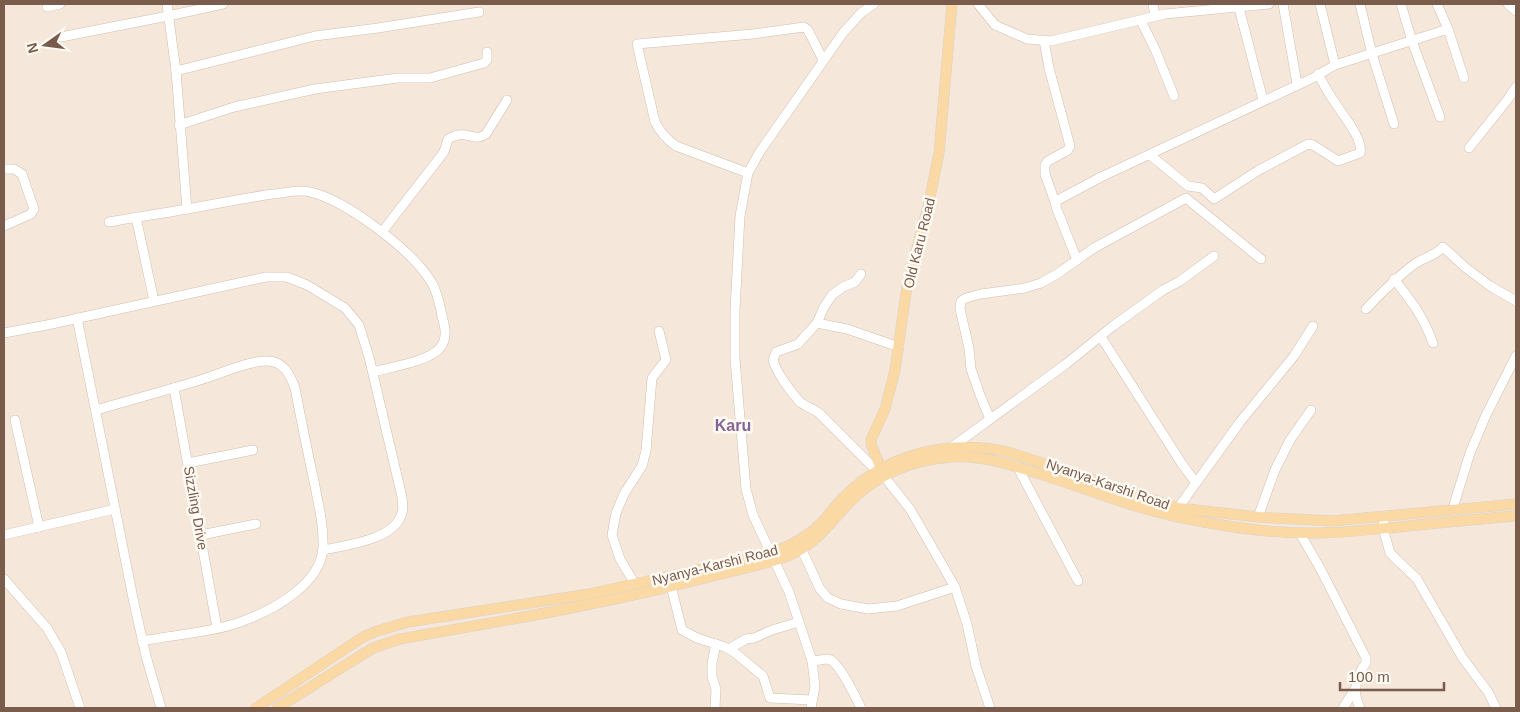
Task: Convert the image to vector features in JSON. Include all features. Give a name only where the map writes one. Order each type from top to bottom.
[{"type":"main road","name":"Old Karu Road","points":[[880,472],[871,440],[884,409],[896,370],[907,286],[928,206],[939,153],[952,4]]},
{"type":"main road","name":"Nyanya-Karshi Road","points":[[277,708],[378,646],[400,639],[585,606],[671,586],[773,556],[810,534],[847,494],[863,480],[895,462],[934,450],[952,447],[988,447],[1008,452],[1178,508],[1258,517],[1332,521],[1516,504]]},
{"type":"main road","name":"Nyanya-Karshi Road","points":[[256,708],[363,637],[377,630],[428,618],[512,607],[635,584],[802,550],[830,525],[880,472],[950,457],[966,456],[992,459],[1179,517],[1254,529],[1316,533],[1516,516]]},
{"type":"street","points":[[47,7],[60,4]]},
{"type":"street","points":[[167,4],[176,71],[187,209]]},
{"type":"street","points":[[60,37],[223,4]]},
{"type":"street","points":[[671,586],[682,630],[697,638],[730,649],[763,676],[770,698],[812,704],[815,686],[812,661],[789,592],[753,515],[746,489],[736,359],[740,216],[748,173],[764,146],[823,60],[849,26],[860,14],[874,4]]},
{"type":"street","points":[[978,4],[995,25],[1027,39],[1051,42],[1155,16],[1269,4]]},
{"type":"street","points":[[1153,4],[1155,16]]},
{"type":"street","points":[[1283,4],[1297,84]]},
{"type":"street","points":[[1320,4],[1335,65]]},
{"type":"street","points":[[1360,4],[1372,54],[1394,124]]},
{"type":"street","points":[[1401,4],[1412,41],[1440,117]]},
{"type":"street","points":[[1437,4],[1448,29],[1464,78]]},
{"type":"street","points":[[1508,4],[1516,11]]},
{"type":"street","points":[[1240,8],[1264,100]]},
{"type":"street","points":[[176,71],[315,36],[479,12]]},
{"type":"street","points":[[1141,21],[1155,49],[1174,96]]},
{"type":"street","points":[[748,173],[676,146],[667,140],[655,122],[637,44],[753,34],[804,27],[808,30],[823,60]]},
{"type":"street","points":[[1055,202],[1101,177],[1335,65],[1448,29]]},
{"type":"street","points":[[1044,41],[1048,68],[1070,146],[1068,150],[1045,164],[1045,174],[1077,260]]},
{"type":"street","points":[[179,125],[234,107],[315,90],[398,78],[430,78],[444,75],[458,69],[484,63],[487,60],[486,52]]},
{"type":"street","points":[[1150,155],[1188,186],[1202,188],[1214,199],[1258,170],[1308,144],[1313,145],[1338,161],[1360,153],[1360,146],[1346,117],[1331,98],[1318,74]]},
{"type":"street","points":[[1469,148],[1516,87]]},
{"type":"street","points":[[382,232],[444,152],[448,139],[464,135],[481,138],[486,134],[507,100]]},
{"type":"street","points":[[4,169],[14,169],[22,174],[34,208],[31,214],[4,226]]},
{"type":"street","points":[[109,222],[244,198],[297,191],[308,191],[339,203],[382,232],[418,264],[431,282],[440,306],[446,331],[445,340],[431,355],[373,372]]},
{"type":"street","points":[[990,419],[971,369],[969,348],[960,309],[961,302],[966,298],[1025,288],[1041,283],[1094,248],[1187,198],[1262,259]]},
{"type":"street","points":[[136,217],[154,301]]},
{"type":"street","points":[[1366,309],[1394,280],[1419,261],[1437,254],[1443,247],[1466,268],[1516,302]]},
{"type":"street","points":[[952,447],[1113,326],[1214,256]]},
{"type":"street","points":[[861,274],[855,282],[843,286],[832,295],[824,306],[818,323],[798,344],[776,352],[773,357],[774,364],[800,401],[810,409],[820,413],[880,472],[910,509],[955,587],[967,624],[976,666],[990,708]]},
{"type":"street","points":[[4,333],[266,277],[287,277],[345,308],[359,325],[373,372],[402,497],[403,512],[397,524],[383,534],[365,541],[323,550]]},
{"type":"street","points":[[1394,280],[1417,308],[1426,323],[1433,343]]},
{"type":"street","points":[[77,318],[142,641],[161,708]]},
{"type":"street","points":[[818,323],[847,330],[898,347]]},
{"type":"street","points":[[1178,508],[1240,422],[1294,356],[1313,326]]},
{"type":"street","points":[[635,584],[620,559],[612,534],[616,513],[624,494],[642,466],[646,451],[652,378],[666,360],[659,331]]},
{"type":"street","points":[[1100,337],[1196,483]]},
{"type":"street","points":[[1452,511],[1470,453],[1486,415],[1516,356]]},
{"type":"street","points":[[96,410],[267,361],[281,365],[290,375],[295,388],[322,525],[323,550],[317,567],[307,583],[290,597],[265,612],[242,622],[142,641]]},
{"type":"street","name":"Sizzling Drive","points":[[174,388],[217,628]]},
{"type":"street","points":[[1258,517],[1275,470],[1290,440],[1310,410]]},
{"type":"street","points":[[15,420],[39,527]]},
{"type":"street","points":[[188,463],[254,450]]},
{"type":"street","points":[[1017,466],[1078,580]]},
{"type":"street","points":[[4,535],[115,509]]},
{"type":"street","points":[[1384,517],[1383,528],[1390,553],[1417,579],[1462,658],[1488,692],[1496,708]]},
{"type":"street","points":[[201,535],[256,524]]},
{"type":"street","points":[[1299,532],[1320,568],[1366,658],[1366,663],[1361,669],[1355,689],[1343,708]]},
{"type":"street","points":[[802,550],[820,589],[828,598],[841,604],[868,609],[897,606],[955,587]]},
{"type":"street","points":[[4,578],[46,628],[61,652],[80,708]]},
{"type":"street","points":[[730,649],[746,639],[799,622]]},
{"type":"street","points":[[715,708],[716,689],[712,677],[712,663],[716,644]]},
{"type":"street","points":[[812,661],[831,660],[847,681],[862,708]]},
{"type":"street","points":[[1355,689],[1360,708]]},
{"type":"shaded area","points":[[4,4],[1516,4],[1516,708],[4,708]]},
{"type":"district","name":"Karu","points":[[733,425]]}]
